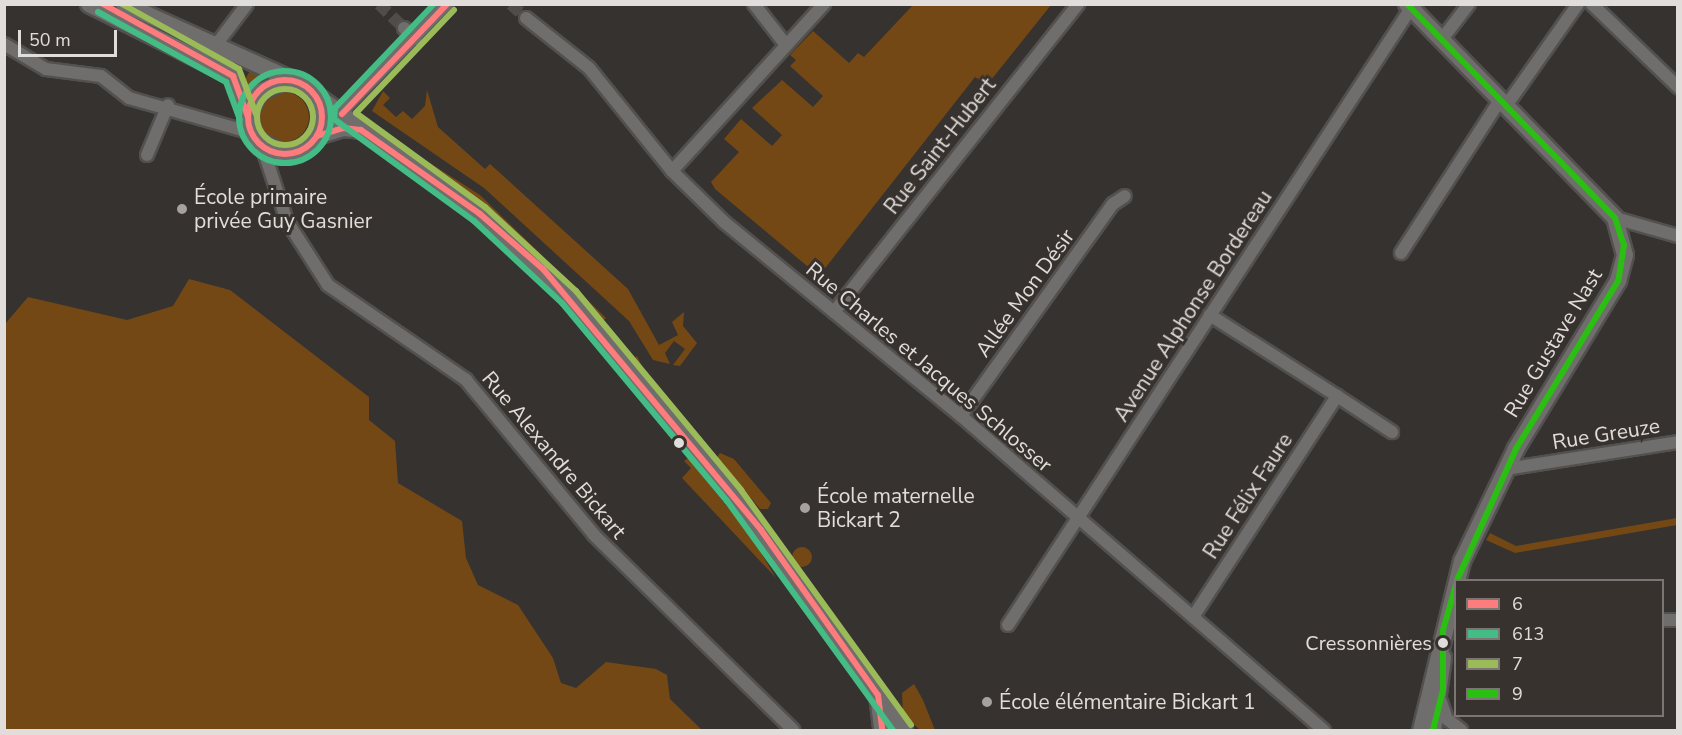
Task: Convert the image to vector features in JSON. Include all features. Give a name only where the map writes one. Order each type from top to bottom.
[{"type":"main road","points":[[90,4],[105,8],[233,76],[254,132],[293,153],[317,136],[343,128],[362,130]]},
{"type":"main road","points":[[124,4],[315,94],[480,214],[569,297],[734,495],[904,730]]},
{"type":"main road","name":"Rue Gustave Nast","points":[[1409,6],[1615,218],[1624,245],[1618,281],[1506,469],[1460,567],[1458,579]]},
{"type":"main road","points":[[254,132],[258,93],[286,80]]},
{"type":"main road","points":[[315,94],[322,115],[317,136]]},
{"type":"main road","name":"Rue Gustave Nast","points":[[1421,730],[1436,654],[1454,597]]},
{"type":"main road","name":"Rue Gustave Nast","points":[[1432,730],[1441,702],[1443,630]]},
{"type":"main road","points":[[878,695],[882,730]]},
{"type":"street","points":[[233,76],[219,47],[228,28],[247,4]]},
{"type":"street","points":[[317,136],[416,39],[447,4]]},
{"type":"street","points":[[754,4],[786,45]]},
{"type":"street","points":[[672,171],[824,4]]},
{"type":"street","name":"Rue Saint-Hubert","points":[[834,312],[1078,4]]},
{"type":"street","points":[[1442,39],[1469,4]]},
{"type":"street","points":[[1401,253],[1503,103],[1578,4]]},
{"type":"street","points":[[1592,4],[1677,87]]},
{"type":"street","name":"Avenue Alphonse Bordereau","points":[[1008,625],[1409,6]]},
{"type":"street","name":"Rue Charles et Jacques Schlosser","points":[[526,18],[596,74],[672,171],[724,222],[961,416],[1324,730]]},
{"type":"street","points":[[228,28],[241,58]]},
{"type":"street","points":[[405,28],[416,39]]},
{"type":"street","points":[[4,44],[46,69],[101,76],[129,98],[168,105],[254,132]]},
{"type":"street","points":[[147,155],[168,105]]},
{"type":"street","name":"Rue Alexandre Bickart","points":[[254,132],[287,220],[328,285],[466,380],[594,535],[793,730]]},
{"type":"street","name":"Allée Mon Désir","points":[[961,416],[1113,204],[1125,196]]},
{"type":"street","points":[[1615,218],[1677,236]]},
{"type":"street","points":[[1210,315],[1392,432]]},
{"type":"street","name":"Rue Félix Faure","points":[[1193,617],[1337,396]]},
{"type":"street","name":"Rue Greuze","points":[[1506,469],[1677,442]]},
{"type":"street","name":"Rue Gustave Nast","points":[[1432,730],[1436,654]]},
{"type":"street","points":[[1441,702],[1447,719],[1461,730]]},
{"type":"shaded area","points":[[913,5],[1051,5],[987,85],[975,77],[819,276],[715,189],[711,182],[739,152],[724,139],[741,119],[772,146],[782,135],[752,108],[782,80],[813,107],[823,96],[790,66],[796,60],[790,55],[813,31],[849,63],[858,53],[864,57]]},
{"type":"shaded area","points":[[251,69],[271,78],[247,100],[243,83]]},
{"type":"shaded area","points":[[427,90],[438,127],[485,169],[490,164],[628,289],[659,345],[678,335],[672,322],[684,312],[683,326],[697,343],[680,366],[673,365],[685,349],[674,341],[665,353],[670,364],[653,360],[629,321],[484,188],[372,111],[383,91],[390,98],[383,105],[396,117],[403,111],[412,119],[425,106]]},
{"type":"shaded area","points":[[289,92],[302,99],[308,107],[308,127],[302,135],[294,141],[279,142],[266,135],[260,127],[259,112],[266,99],[274,93]]},
{"type":"shaded area","points":[[369,124],[480,195],[606,318],[601,322],[495,217]]},
{"type":"shaded area","points":[[189,279],[230,290],[369,397],[369,420],[395,441],[398,483],[462,521],[466,558],[478,585],[518,605],[553,658],[561,683],[576,688],[606,662],[656,669],[667,675],[670,699],[702,730],[5,730],[5,324],[28,297],[127,320],[173,306]]},
{"type":"shaded area","points":[[637,356],[645,372],[703,445],[632,360]]},
{"type":"shaded area","points":[[720,453],[734,459],[771,503],[768,509],[760,509],[717,457]]},
{"type":"shaded area","points":[[688,458],[751,536],[776,578],[682,478],[691,468],[684,461]]},
{"type":"shaded area","points":[[1677,518],[1677,525],[1515,553],[1486,540],[1490,533],[1516,546]]},
{"type":"shaded area","points":[[802,547],[809,550],[812,557],[809,564],[802,567],[795,564],[792,557],[795,550]]},
{"type":"shaded area","points":[[766,552],[872,699],[872,704],[798,604]]},
{"type":"shaded area","points":[[914,684],[935,730],[920,730],[903,714],[902,693]]},
{"type":"tunnel","points":[[379,4],[404,28]]},
{"type":"tunnel","points":[[511,4],[526,18]]},
{"type":"transit line","name":"6","points":[[103,4],[233,76],[248,117]]},
{"type":"transit line","name":"7","points":[[122,4],[239,69],[256,114]]},
{"type":"transit line","name":"613","points":[[434,4],[335,108],[334,119],[474,221],[562,303],[727,501],[893,730]]},
{"type":"transit line","name":"6","points":[[342,114],[447,4]]},
{"type":"transit line","name":"9","points":[[1407,4],[1615,218],[1624,245],[1618,281],[1516,449],[1457,579]]},
{"type":"transit line","name":"7","points":[[454,10],[356,113],[485,207],[576,291],[741,490],[911,725]]},
{"type":"transit line","name":"613","points":[[98,12],[226,82],[240,120]]},
{"type":"transit line","name":"613","points":[[285,71],[302,75],[317,85],[327,100],[331,117],[327,134],[317,149],[302,159],[285,163],[268,159],[253,149],[243,134],[239,117],[243,100],[253,85],[268,75],[285,71]]},
{"type":"transit line","name":"6","points":[[285,80],[299,83],[311,91],[319,103],[322,117],[319,131],[311,143],[299,151],[285,154],[271,151],[259,143],[251,131],[248,117],[251,103],[259,91],[271,83],[285,80]]},
{"type":"transit line","name":"7","points":[[285,89],[305,97],[313,117],[305,137],[285,145],[265,137],[257,117],[265,97],[285,89]]},
{"type":"transit line","name":"6","points":[[317,136],[343,128],[361,130],[480,214],[543,269],[761,530],[878,695],[882,730]]},
{"type":"transit line","name":"9","points":[[1433,730],[1443,690],[1443,630],[1454,592]]},
{"type":"place","name":"École primaire privée Guy Gasnier","points":[[182,209]]},
{"type":"place","name":"École maternelle Bickart 2","points":[[805,508]]},
{"type":"place","name":"Cressonnières","points":[[1443,643]]},
{"type":"place","name":"École élémentaire Bickart 1","points":[[987,702]]}]
